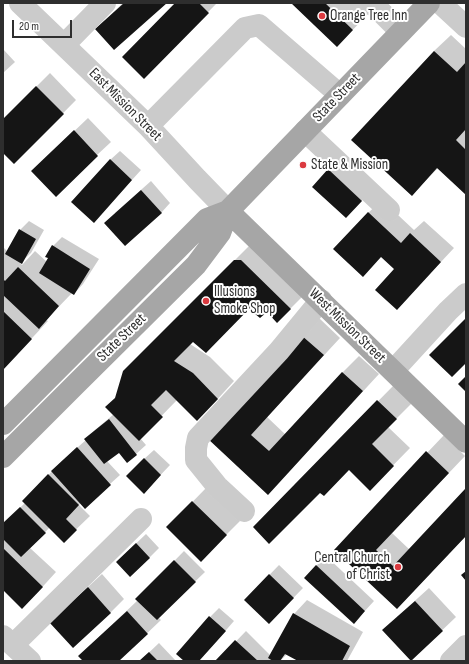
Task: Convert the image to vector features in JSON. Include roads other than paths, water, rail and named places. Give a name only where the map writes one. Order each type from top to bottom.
[{"type":"main road","name":"State Street","points":[[3,457],[196,265],[220,233],[228,211],[429,3]]},
{"type":"main road","name":"State Street","points":[[3,424],[206,219],[228,211]]},
{"type":"main road","name":"West Mission Street","points":[[228,211],[466,442]]},
{"type":"street","name":"East Mission Street","points":[[20,3],[148,126],[228,211]]},
{"type":"street","points":[[64,45],[105,3]]},
{"type":"street","points":[[372,3],[401,32]]},
{"type":"street","points":[[440,3],[466,27]]},
{"type":"street","points":[[148,126],[245,28],[252,26],[259,25],[340,95]]},
{"type":"street","points":[[305,131],[389,210]]},
{"type":"street","points":[[393,371],[448,311],[466,294]]},
{"type":"street","points":[[244,511],[217,486],[196,460],[198,438],[279,351],[320,300]]},
{"type":"street","points":[[59,366],[76,384]]},
{"type":"street","points":[[18,652],[141,519]]},
{"type":"street","points":[[452,661],[466,646]]},
{"type":"place","name":"Orange Tree Inn","points":[[322,16]]},
{"type":"place","name":"State & Mission","points":[[303,165]]},
{"type":"place","name":"Illusions Smoke Shop","points":[[206,301]]},
{"type":"place","name":"Central Church of Christ","points":[[398,567]]}]
